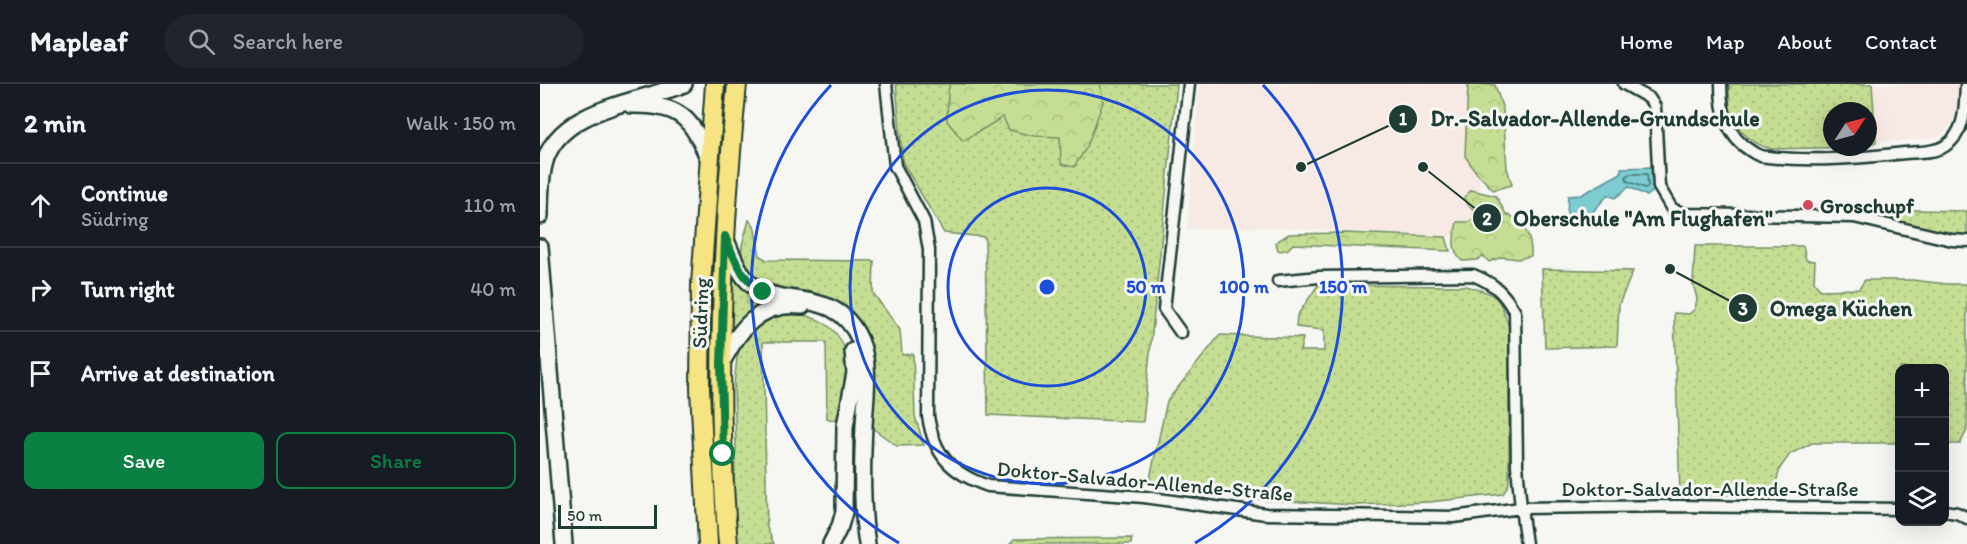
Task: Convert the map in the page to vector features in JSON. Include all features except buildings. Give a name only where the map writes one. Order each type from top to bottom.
[{"type":"main road","points":[[540,216],[540,192],[544,164],[556,138],[574,123],[592,114],[684,84]]},
{"type":"main road","name":"Südring","points":[[708,544],[700,388],[701,285],[715,84]]},
{"type":"main road","name":"Südring","points":[[728,544],[721,364],[725,236],[737,84]]},
{"type":"main road","points":[[616,106],[664,108],[684,116],[697,133],[709,160]]},
{"type":"main road","points":[[725,236],[739,268],[754,286],[774,296],[810,300],[826,305],[841,315],[860,340],[866,383],[864,514],[867,544]]},
{"type":"main road","points":[[540,247],[564,544]]},
{"type":"main road","points":[[721,364],[738,334],[748,322],[777,308],[793,305],[810,307],[824,313],[846,334],[855,358],[855,373],[845,426],[844,512],[831,544]]},
{"type":"main road","points":[[857,544],[864,514]]},
{"type":"street","name":"Doktor-Salvador-Allende-Straße","points":[[886,84],[895,166],[924,221],[929,250],[928,416],[931,433],[937,449],[946,462],[971,480],[988,486],[1144,497],[1266,514],[1453,517],[1521,508],[1676,506],[1895,509]]},
{"type":"street","points":[[1181,333],[1164,309],[1189,84]]},
{"type":"street","points":[[1624,84],[1649,98],[1655,107],[1659,187],[1672,209],[1685,214],[1854,217],[1952,240],[1967,241]]},
{"type":"street","points":[[1721,84],[1723,115],[1728,128],[1751,152],[1765,157],[1821,158],[1865,157],[1930,151],[1944,147],[1954,137],[1964,119],[1966,84]]},
{"type":"street","points":[[1278,281],[1319,277],[1473,275],[1490,282],[1503,293],[1515,312],[1517,465],[1526,544]]},
{"type":"street","points":[[1949,512],[1967,518]]},
{"type":"shaded area","points":[[1200,84],[1478,84],[1481,238],[1256,227],[1187,229]]},
{"type":"shaded area","points":[[1872,84],[1958,84],[1958,105],[1952,123],[1942,135],[1927,139],[1877,142],[1877,102],[1873,102]]},
{"type":"green space","points":[[896,84],[1177,84],[1143,422],[988,415],[985,237],[944,233],[903,163]]},
{"type":"green space","points":[[950,84],[1100,84],[1103,102],[1087,147],[1074,167],[1061,164],[1060,137],[1034,136],[1009,130],[1003,117],[963,141],[947,121]]},
{"type":"green space","points":[[1729,84],[1872,84],[1873,102],[1823,102],[1823,148],[1771,149],[1764,147],[1745,135],[1735,123],[1730,108]]},
{"type":"green space","points":[[1468,85],[1495,85],[1503,110],[1507,168],[1512,185],[1493,190],[1465,156]]},
{"type":"green space","points":[[1471,190],[1496,196],[1506,214],[1518,221],[1526,230],[1531,256],[1518,259],[1502,257],[1489,262],[1483,256],[1477,260],[1462,261],[1458,257],[1454,247],[1457,222],[1469,222],[1479,213],[1469,206],[1464,198]]},
{"type":"green space","points":[[1863,209],[1967,211],[1967,236],[1955,236],[1863,214]]},
{"type":"green space","points":[[749,220],[754,225],[760,256],[767,260],[874,261],[873,293],[900,330],[902,355],[913,354],[915,416],[924,445],[897,446],[874,429],[869,409],[869,365],[839,307],[823,297],[808,293],[777,291],[751,277],[741,262],[742,245]]},
{"type":"green space","points":[[1345,233],[1446,237],[1450,251],[1293,244],[1287,250],[1278,251],[1276,242],[1289,234]]},
{"type":"green space","points":[[1695,246],[1803,246],[1806,260],[1815,261],[1814,282],[1820,290],[1859,289],[1865,280],[1912,280],[1967,284],[1967,430],[1960,444],[1949,444],[1949,364],[1895,364],[1895,443],[1812,443],[1790,454],[1780,468],[1773,494],[1680,495],[1674,313],[1689,314],[1695,309],[1697,299],[1693,283]]},
{"type":"green space","points":[[1542,269],[1633,271],[1619,304],[1617,346],[1545,348]]},
{"type":"green space","points":[[731,271],[734,271],[754,293],[771,300],[771,303],[728,340]]},
{"type":"green space","points":[[1318,285],[1466,286],[1491,294],[1496,298],[1503,308],[1509,327],[1509,483],[1503,494],[1429,502],[1356,505],[1266,500],[1155,486],[1150,478],[1167,401],[1220,335],[1303,338],[1300,351],[1324,351],[1324,330],[1296,327],[1297,316]]},
{"type":"green space","points":[[786,313],[814,318],[833,330],[840,339],[847,362],[846,398],[839,418],[832,420],[827,418],[826,342],[763,342],[767,528],[774,544],[734,544],[730,507],[736,448],[734,385],[737,358],[742,338],[753,325],[771,316]]},
{"type":"green space","points":[[1132,538],[1131,544],[1010,544],[1014,539]]},
{"type":"water","points":[[1653,167],[1655,190],[1647,196],[1629,187],[1615,198],[1608,195],[1587,218],[1567,214],[1568,196],[1581,195],[1621,173],[1621,168]]},
{"type":"place","name":"Dr.-Salvador-Allende-Grundschule","points":[[1301,167]]},
{"type":"place","name":"Oberschule \"Am Flughafen\"","points":[[1423,167]]},
{"type":"place","name":"Groschupf","points":[[1808,205]]},
{"type":"place","name":"Omega Küchen","points":[[1670,269]]},
{"type":"route","points":[[723,454],[721,364],[725,236],[746,279],[763,292]]}]
